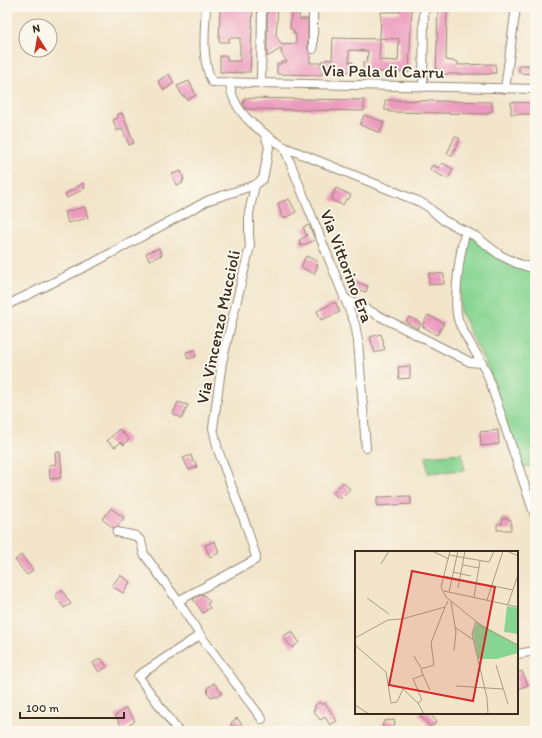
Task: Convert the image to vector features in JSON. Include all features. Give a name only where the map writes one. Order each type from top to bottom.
[{"type":"street","points":[[206,7],[205,60],[207,72],[212,82],[230,83],[230,94],[235,104],[265,135],[284,147],[420,202],[443,220],[466,231],[511,260],[535,269]]},
{"type":"street","points":[[261,84],[262,7]]},
{"type":"street","points":[[313,7],[313,49]]},
{"type":"street","points":[[423,87],[424,7]]},
{"type":"street","points":[[505,89],[516,7]]},
{"type":"street","name":"Via Pala di Carru","points":[[230,83],[535,89]]},
{"type":"street","points":[[7,305],[93,263],[209,200],[255,185],[262,179],[268,154],[269,147],[265,135]]},
{"type":"street","name":"Via Vittorino Era","points":[[284,147],[354,324],[358,341],[366,448]]},
{"type":"street","name":"Via Vincenzo Muccioli","points":[[178,601],[255,560],[256,557],[247,528],[218,450],[213,428],[222,362],[250,246],[249,213],[255,185]]},
{"type":"street","points":[[466,231],[461,245],[456,303],[457,314],[462,329],[488,376],[535,516]]},
{"type":"street","points":[[344,298],[470,362],[482,363]]},
{"type":"street","points":[[117,532],[136,536],[140,541],[144,554],[178,601],[200,635],[262,719]]},
{"type":"street","points":[[178,731],[138,676],[200,635]]},
{"type":"street","points":[[518,654],[535,651]]},
{"type":"green space","points":[[472,236],[483,246],[535,268],[535,466],[521,467],[487,367],[460,311],[462,248]]},
{"type":"green space","points":[[462,453],[464,470],[428,473],[426,456]]},
{"type":"building","points":[[220,7],[253,7],[250,72],[220,72],[220,56],[227,56],[227,61],[240,61],[240,38],[229,38],[229,42],[219,42]]},
{"type":"building","points":[[267,7],[278,7],[276,36],[282,45],[296,44],[296,34],[294,34],[293,29],[290,29],[291,7],[300,7],[299,19],[308,19],[308,49],[310,53],[310,63],[322,63],[322,61],[326,61],[326,59],[332,60],[333,38],[380,39],[379,60],[398,61],[399,39],[380,38],[381,12],[400,12],[400,7],[412,7],[409,72],[363,72],[363,62],[367,62],[368,51],[349,50],[349,62],[353,62],[353,72],[322,71],[322,75],[277,74],[277,64],[287,62],[281,53],[282,48],[267,57]]},
{"type":"building","points":[[438,7],[447,7],[446,60],[458,62],[458,65],[495,64],[496,73],[436,74]]},
{"type":"building","points":[[519,65],[535,65],[535,73],[519,73]]},
{"type":"building","points":[[169,74],[174,83],[164,90],[158,81]]},
{"type":"building","points":[[189,81],[196,95],[187,100],[185,96],[183,97],[177,86]]},
{"type":"building","points":[[244,98],[364,100],[364,111],[247,109],[243,105]]},
{"type":"building","points":[[385,100],[492,102],[492,112],[488,112],[488,114],[389,112],[389,110],[385,110]]},
{"type":"building","points":[[511,102],[535,103],[535,114],[511,114]]},
{"type":"building","points":[[122,113],[134,143],[129,145],[122,129],[117,131],[113,120],[118,118],[117,115]]},
{"type":"building","points":[[364,115],[384,122],[380,133],[360,125]]},
{"type":"building","points":[[455,136],[460,139],[452,156],[447,154]]},
{"type":"building","points":[[442,163],[453,169],[448,179],[430,170],[432,165],[439,168]]},
{"type":"building","points":[[181,171],[184,180],[182,180],[183,183],[176,185],[172,174]]},
{"type":"building","points":[[83,183],[85,188],[67,198],[65,194]]},
{"type":"building","points":[[336,188],[351,195],[348,200],[346,199],[343,205],[331,200]]},
{"type":"building","points":[[289,199],[296,212],[288,217],[282,218],[278,203]]},
{"type":"building","points":[[85,207],[88,218],[68,223],[65,212]]},
{"type":"building","points":[[309,225],[315,240],[301,246],[299,240],[307,236],[303,227]]},
{"type":"building","points":[[159,248],[162,255],[149,260],[146,253]]},
{"type":"building","points":[[306,256],[317,261],[315,264],[318,265],[314,274],[301,267]]},
{"type":"building","points":[[429,273],[444,274],[444,284],[429,285]]},
{"type":"building","points":[[351,280],[368,286],[366,292],[349,287]]},
{"type":"building","points":[[335,302],[340,312],[321,320],[317,311]]},
{"type":"building","points":[[428,315],[444,323],[437,335],[422,326]]},
{"type":"building","points":[[409,317],[421,323],[418,329],[406,322]]},
{"type":"building","points":[[381,334],[385,349],[375,353],[370,337]]},
{"type":"building","points":[[195,350],[196,357],[188,359],[186,352]]},
{"type":"building","points":[[410,366],[410,378],[399,379],[398,367]]},
{"type":"building","points":[[178,402],[188,405],[182,418],[173,414]]},
{"type":"building","points":[[119,429],[129,439],[124,445],[121,442],[115,447],[107,441]]},
{"type":"building","points":[[498,430],[499,444],[481,446],[480,432]]},
{"type":"building","points":[[60,452],[62,472],[61,478],[50,479],[49,465],[56,464],[55,453]]},
{"type":"building","points":[[191,455],[193,462],[195,461],[197,467],[189,470],[183,458]]},
{"type":"building","points":[[343,482],[350,489],[340,499],[333,493]]},
{"type":"building","points":[[411,496],[411,504],[377,506],[377,497]]},
{"type":"building","points":[[111,508],[124,518],[117,527],[113,528],[102,519]]},
{"type":"building","points":[[502,518],[508,518],[511,520],[511,530],[497,530],[497,524],[502,524]]},
{"type":"building","points":[[215,541],[219,553],[210,557],[205,545]]},
{"type":"building","points":[[21,555],[33,570],[27,575],[15,560]]},
{"type":"building","points":[[120,575],[130,582],[123,593],[112,586]]},
{"type":"building","points":[[62,590],[71,604],[64,608],[55,595]]},
{"type":"building","points":[[203,594],[210,602],[207,604],[210,608],[203,613],[193,599]]},
{"type":"building","points":[[292,631],[299,642],[292,648],[283,636]]},
{"type":"building","points":[[101,658],[107,667],[99,672],[93,663]]},
{"type":"building","points":[[522,671],[528,685],[518,689],[518,673]]},
{"type":"building","points":[[214,683],[222,693],[217,697],[216,695],[211,697],[207,692],[207,688]]},
{"type":"building","points":[[320,702],[322,705],[325,703],[337,721],[330,725],[325,717],[320,720],[313,710],[316,708],[314,706]]},
{"type":"building","points":[[126,708],[135,721],[124,729],[115,716]]},
{"type":"building","points":[[419,714],[430,714],[437,722],[430,727]]},
{"type":"building","points":[[237,718],[245,731],[233,731],[230,727],[232,726],[231,723]]},
{"type":"building","points":[[394,720],[395,724],[391,729],[385,729],[382,725],[384,721]]}]
